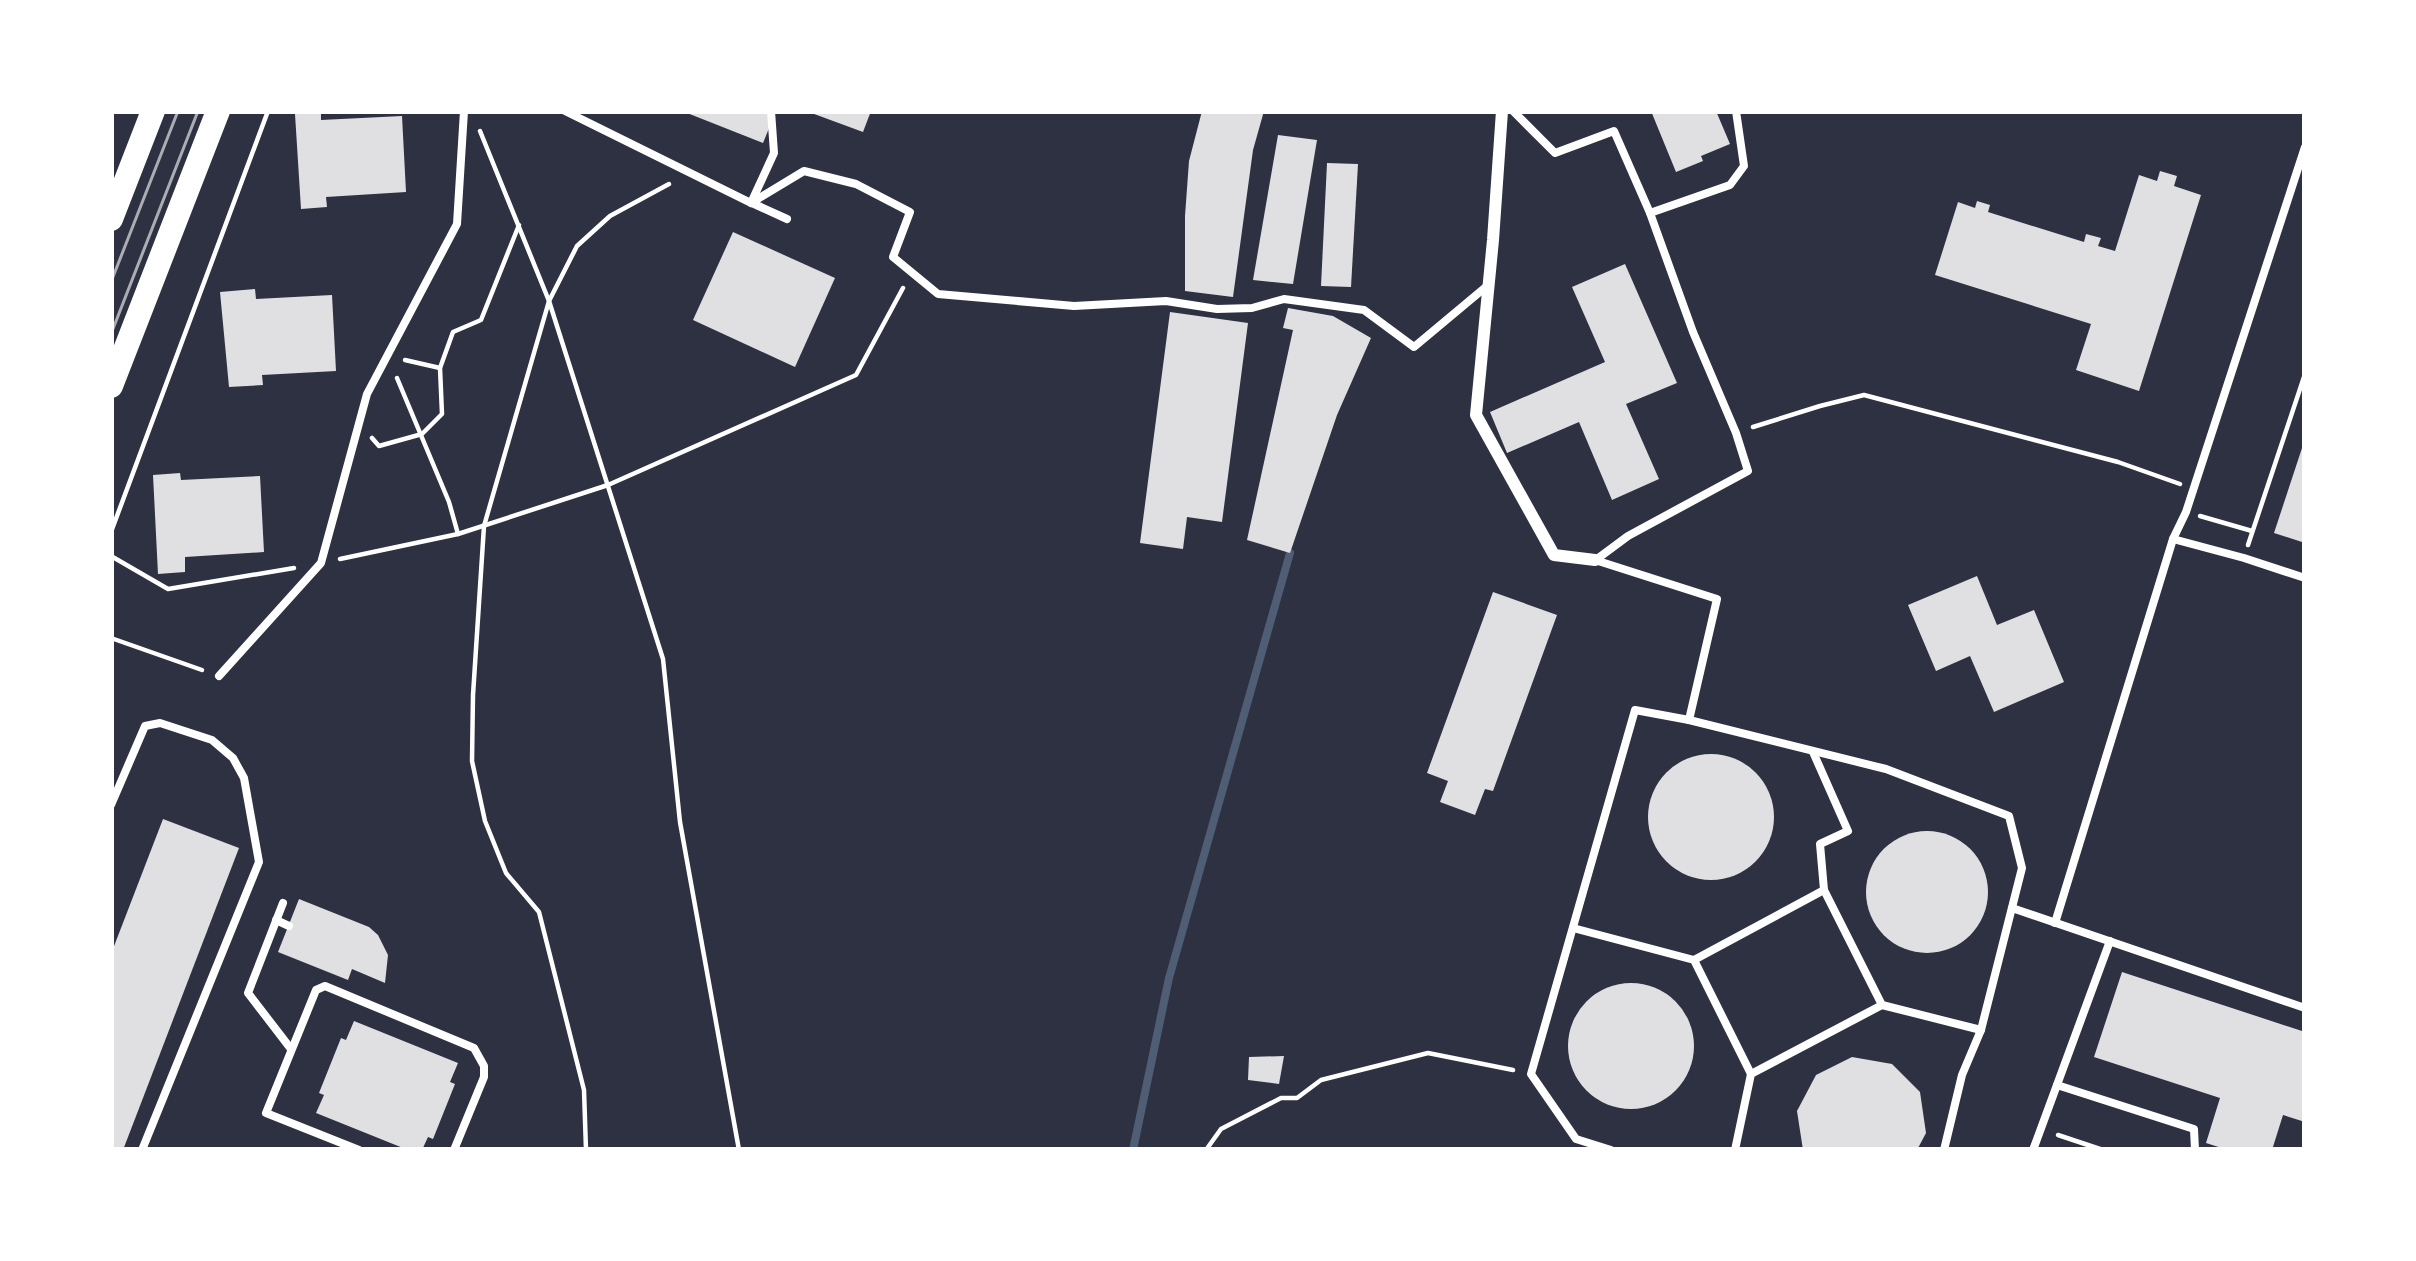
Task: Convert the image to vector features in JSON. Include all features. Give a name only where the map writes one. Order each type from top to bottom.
[{"type":"highway","points":[[111,219],[153,111]]},
{"type":"highway","points":[[111,386],[218,111]]},
{"type":"street","points":[[1502,111],[1476,415],[1554,555],[1595,560]]},
{"type":"lane","points":[[565,111],[787,219]]},
{"type":"lane","points":[[751,202],[774,153],[771,111]]},
{"type":"lane","points":[[1513,111],[1555,153],[1614,131],[1748,471],[1628,536],[1595,560]]},
{"type":"lane","points":[[1650,213],[1730,185],[1744,166],[1736,111]]},
{"type":"lane","points":[[218,676],[321,563],[367,394],[457,224],[464,112]]},
{"type":"lane","points":[[2055,922],[2173,539],[2186,512],[2305,147]]},
{"type":"lane","points":[[751,202],[804,171],[856,184],[910,212],[893,257],[938,294],[1073,306],[1166,301],[1216,309],[1252,308],[1284,299],[1364,310],[1414,347],[1488,286]]},
{"type":"lane","points":[[2173,539],[2305,578]]},
{"type":"lane","points":[[1595,560],[1717,599],[1689,720]]},
{"type":"lane","points":[[1611,1150],[1576,1139],[1531,1074],[1635,710],[1886,769],[2009,816],[2022,868],[1981,1030],[1962,1075],[1944,1150]]},
{"type":"lane","points":[[111,805],[145,726],[160,723],[212,740],[233,758],[244,778],[259,862],[142,1150]]},
{"type":"lane","points":[[1813,751],[1848,831],[1820,844],[1824,890],[1882,1005]]},
{"type":"lane","points":[[1573,928],[1694,960],[1824,890]]},
{"type":"lane","points":[[284,903],[248,993],[292,1050]]},
{"type":"lane","points":[[2012,908],[2305,1008]]},
{"type":"lane","points":[[276,920],[289,926]]},
{"type":"lane","points":[[2033,1150],[2110,941]]},
{"type":"lane","points":[[1694,960],[1751,1074],[1735,1150]]},
{"type":"lane","points":[[359,1150],[266,1113],[316,990],[325,986],[469,1044],[478,1053],[485,1072],[454,1150]]},
{"type":"lane","points":[[1751,1074],[1882,1005],[1981,1030]]},
{"type":"lane","points":[[2057,1085],[2194,1129],[2195,1150]]},
{"type":"path","points":[[111,532],[268,111]]},
{"type":"path","points":[[464,112],[482,133],[549,301],[663,659],[680,822],[739,1150]]},
{"type":"path","points":[[586,1150],[584,1090],[539,912],[506,873],[484,821],[472,761],[484,526],[549,301],[577,246],[610,216],[690,173]]},
{"type":"path","points":[[358,425],[380,446],[422,434],[442,414],[440,368],[453,332],[482,320],[519,225]]},
{"type":"path","points":[[111,556],[168,589],[458,534],[608,485],[856,375],[911,272]]},
{"type":"path","points":[[387,356],[440,368]]},
{"type":"path","points":[[387,356],[422,434],[458,534]]},
{"type":"path","points":[[2186,512],[2252,531],[2305,374]]},
{"type":"path","points":[[1736,433],[1864,395],[2118,462],[2192,488]]},
{"type":"path","points":[[111,638],[218,676]]},
{"type":"path","points":[[1206,1150],[1221,1129],[1281,1098],[1297,1098],[1321,1079],[1428,1052],[1531,1074]]},
{"type":"path","points":[[2041,1129],[2103,1150]]},
{"type":"building","points":[[682,111],[776,111],[763,143]]},
{"type":"building","points":[[806,111],[871,111],[863,132]]},
{"type":"building","points":[[1202,111],[1264,111],[1253,150],[1233,297],[1185,291],[1189,161]]},
{"type":"building","points":[[1651,111],[1716,111],[1730,144],[1676,172]]},
{"type":"building","points":[[321,112],[321,120],[402,116],[406,192],[326,197],[327,207],[301,209],[295,114]]},
{"type":"building","points":[[1278,135],[1317,140],[1293,284],[1253,280]]},
{"type":"building","points":[[1327,163],[1358,164],[1351,287],[1321,286]]},
{"type":"building","points":[[2160,171],[2177,176],[2174,186],[2201,195],[2139,391],[2076,370],[2091,324],[1935,275],[1958,202],[1975,208],[1977,201],[1990,205],[1988,212],[2084,242],[2086,234],[2101,238],[2098,246],[2115,251],[2139,175],[2157,181]]},
{"type":"building","points":[[733,232],[835,278],[795,367],[693,320]]},
{"type":"building","points":[[1625,264],[1677,383],[1626,404],[1659,479],[1612,500],[1579,422],[1507,453],[1490,412],[1605,362],[1572,287]]},
{"type":"building","points":[[255,289],[256,299],[332,295],[336,371],[262,375],[263,385],[229,387],[220,292]]},
{"type":"building","points":[[1288,308],[1333,316],[1371,338],[1337,415],[1290,553],[1247,540],[1293,330],[1283,328]]},
{"type":"building","points":[[1170,312],[1248,323],[1222,522],[1187,517],[1183,549],[1140,543]]},
{"type":"building","points":[[2305,443],[2305,543],[2274,533]]},
{"type":"building","points":[[180,473],[181,480],[260,476],[264,552],[185,557],[185,572],[158,574],[153,475]]},
{"type":"building","points":[[1977,576],[1997,625],[2034,610],[2064,682],[1994,712],[1970,656],[1936,671],[1908,605]]},
{"type":"building","points":[[1493,592],[1557,615],[1493,791],[1485,789],[1475,815],[1440,802],[1448,781],[1427,773]]},
{"type":"building","points":[[1711,754],[1735,759],[1756,772],[1769,793],[1774,817],[1769,841],[1756,862],[1735,875],[1711,880],[1687,875],[1666,862],[1653,841],[1648,817],[1653,793],[1666,772],[1687,759]]},
{"type":"building","points":[[163,819],[239,848],[123,1150],[111,1150],[111,954]]},
{"type":"building","points":[[1927,831],[1950,836],[1970,849],[1983,869],[1988,892],[1983,915],[1970,935],[1950,948],[1927,953],[1904,948],[1884,935],[1871,915],[1866,892],[1871,869],[1884,849],[1904,836]]},
{"type":"building","points":[[299,899],[378,935],[388,955],[385,983],[352,969],[348,980],[278,952]]},
{"type":"building","points":[[2122,972],[2305,1032],[2305,1122],[2283,1115],[2272,1150],[2228,1150],[2206,1143],[2220,1098],[2094,1057]]},
{"type":"building","points":[[1631,983],[1655,988],[1676,1001],[1689,1022],[1694,1046],[1689,1070],[1676,1091],[1655,1104],[1631,1109],[1607,1104],[1586,1091],[1573,1070],[1568,1046],[1573,1022],[1586,1001],[1607,988]]},
{"type":"building","points":[[354,1021],[458,1063],[450,1082],[455,1084],[433,1139],[428,1137],[422,1150],[408,1150],[316,1113],[341,1038],[346,1040]]},
{"type":"building","points":[[1284,1056],[1279,1084],[1248,1080],[1249,1057]]},
{"type":"building","points":[[1852,1057],[1892,1064],[1920,1092],[1926,1133],[1917,1150],[1803,1150],[1797,1111],[1816,1075]]},
{"type":"waterway","points":[[1133,1150],[1169,978],[1290,553]]},
{"type":"tram line","points":[[111,282],[178,111]]},
{"type":"tram line","points":[[111,334],[198,111]]}]
